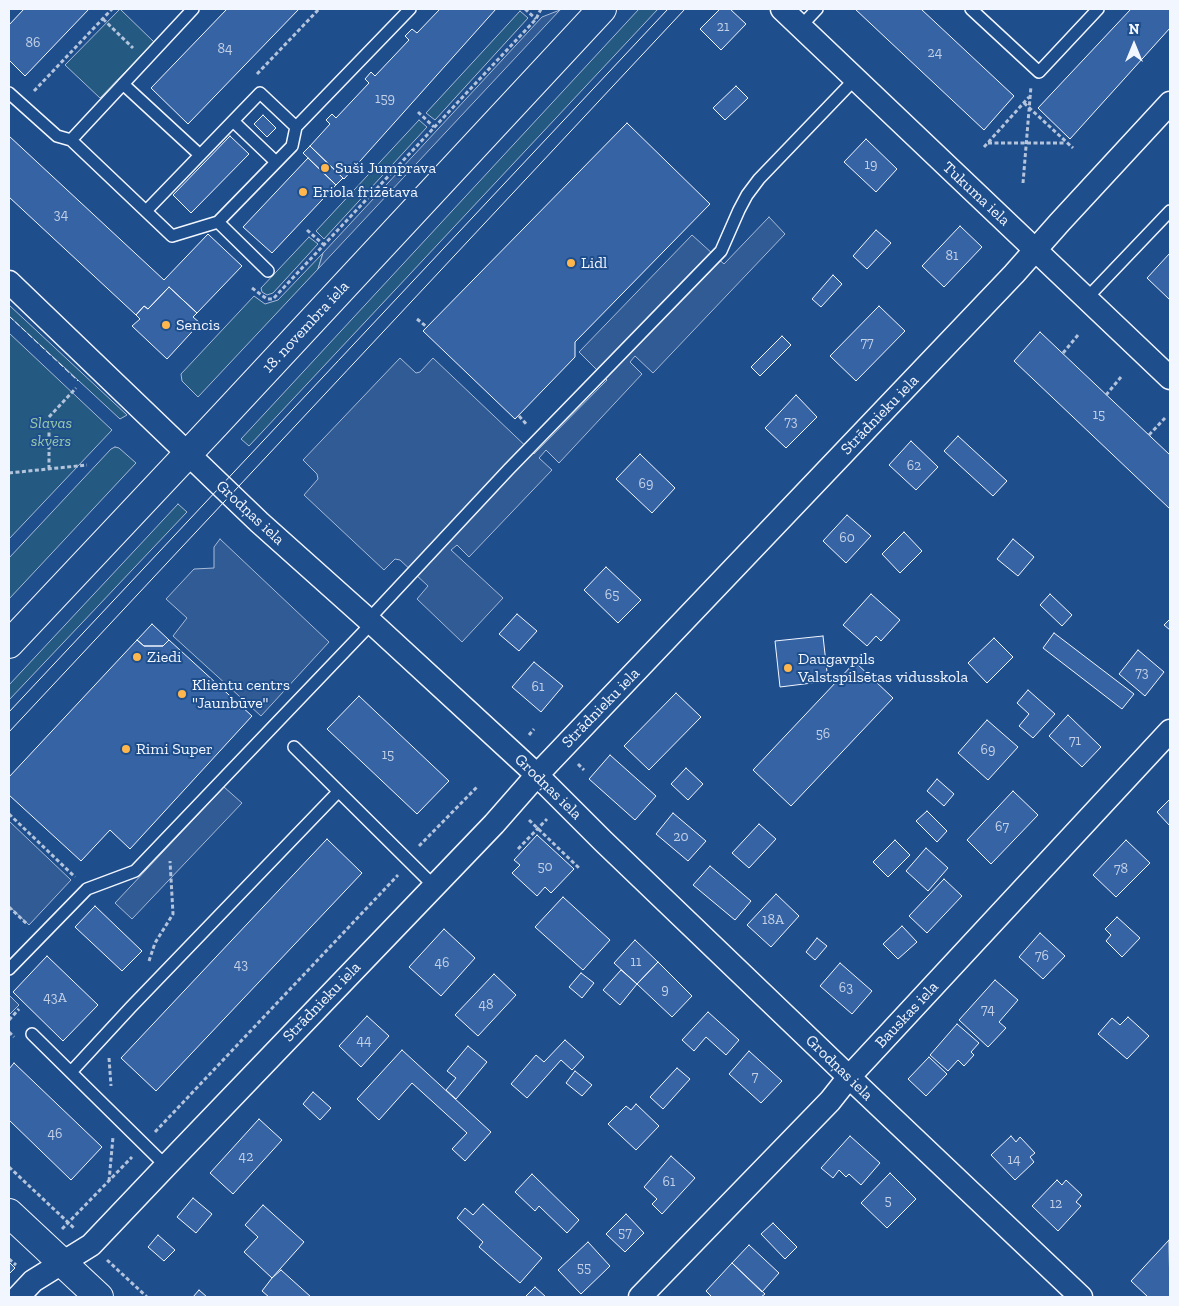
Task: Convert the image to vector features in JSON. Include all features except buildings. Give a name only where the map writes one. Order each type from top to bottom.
[{"type":"main road","name":"18. novembra iela","points":[[9,644],[602,9]]},
{"type":"main road","points":[[9,1213],[99,1297]]},
{"type":"street","name":"Tukuma iela","points":[[782,9],[1170,378]]},
{"type":"street","name":"Strādnieku iela","points":[[18,1297],[33,1281],[92,1245],[494,824],[537,775],[1036,251],[1060,222],[1170,103]]},
{"type":"street","name":"Grodņas iela","points":[[9,282],[259,522],[537,775],[603,841],[1081,1297]]},
{"type":"street","name":"Bauskas iela","points":[[640,1297],[830,1101],[849,1077],[1170,731]]},
{"type":"lane","points":[[71,140],[194,9]]},
{"type":"lane","points":[[9,93],[57,136],[71,140],[172,236],[218,222],[292,146],[296,126],[410,9]]},
{"type":"lane","points":[[801,26],[817,9]]},
{"type":"lane","points":[[970,9],[1039,72],[1098,9]]},
{"type":"lane","points":[[9,969],[87,889],[135,871],[370,621],[502,475],[721,251],[738,210],[747,195],[855,79]]},
{"type":"lane","points":[[123,84],[200,155]]},
{"type":"lane","points":[[146,211],[260,93],[296,126]]},
{"type":"lane","points":[[233,121],[276,162]]},
{"type":"lane","points":[[1086,300],[1170,211]]},
{"type":"lane","points":[[218,222],[268,270]]},
{"type":"lane","points":[[294,747],[434,886]]},
{"type":"lane","points":[[70,1072],[338,792]]},
{"type":"lane","points":[[32,1034],[166,1166]]},
{"type":"path","points":[[22,104],[112,9]]},
{"type":"path","points":[[525,9],[536,18]]},
{"type":"path","points":[[252,288],[267,300],[273,299],[536,18],[541,9]]},
{"type":"path","points":[[103,19],[145,60]]},
{"type":"path","points":[[984,147],[1030,96]]},
{"type":"path","points":[[1024,103],[1073,148]]},
{"type":"path","points":[[1023,183],[1029,109]]},
{"type":"path","points":[[418,112],[434,127]]},
{"type":"path","points":[[988,143],[1066,143]]},
{"type":"path","points":[[307,230],[324,245]]},
{"type":"path","points":[[417,319],[427,327]]},
{"type":"path","points":[[1063,353],[1078,336]]},
{"type":"path","points":[[1106,395],[1121,377]]},
{"type":"path","points":[[49,469],[49,417],[76,388]]},
{"type":"path","points":[[1149,435],[1165,418]]},
{"type":"path","points":[[9,472],[87,465]]},
{"type":"path","points":[[529,735],[534,729]]},
{"type":"path","points":[[578,764],[584,770]]},
{"type":"path","points":[[69,1223],[402,870],[406,859],[477,787]]},
{"type":"path","points":[[9,814],[87,889]]},
{"type":"path","points":[[518,849],[547,819]]},
{"type":"path","points":[[534,824],[580,868]]},
{"type":"path","points":[[136,1002],[155,943],[173,914],[168,836]]},
{"type":"path","points":[[9,907],[40,937]]},
{"type":"path","points":[[9,1020],[19,1009]]},
{"type":"path","points":[[106,1034],[114,1115],[109,1182]]},
{"type":"green space","points":[[120,9],[154,42],[100,98],[65,65]]},
{"type":"green space","points":[[639,9],[658,9],[249,446],[241,439]]},
{"type":"green space","points":[[520,11],[528,18],[435,120],[426,113]]},
{"type":"green space","points":[[419,120],[427,127],[324,239],[316,231]]},
{"type":"green space","points":[[309,237],[318,244],[273,293],[267,295],[262,292],[261,288]]},
{"type":"green space","points":[[323,253],[318,269],[198,397],[182,381],[181,374],[254,296],[265,304],[278,300]]},
{"type":"green space","points":[[9,305],[127,415],[120,419],[9,316]]},
{"type":"green space","name":"Slavas skvērs","points":[[9,333],[112,430],[9,539]]},
{"type":"green space","points":[[119,448],[136,463],[9,599],[9,558],[111,449]]},
{"type":"green space","points":[[178,504],[187,512],[9,700],[9,685]]},
{"type":"shaded area","points":[[560,10],[318,269],[323,253],[542,17]]},
{"type":"shaded area","points":[[769,217],[785,234],[653,373],[635,356],[630,362],[642,374],[559,463],[546,450],[539,458],[552,470],[469,557],[457,545],[451,550],[503,598],[462,642],[417,599],[428,586],[400,560],[395,559],[384,570],[304,495],[318,479],[317,474],[303,460],[400,358],[416,373],[420,372],[433,358],[534,454],[607,380],[579,352],[692,235],[724,264]]},
{"type":"shaded area","points":[[220,539],[329,642],[261,716],[173,636],[187,618],[166,599],[194,569],[214,568],[214,547]]},
{"type":"shaded area","points":[[224,787],[242,803],[132,919],[115,903]]},
{"type":"shaded area","points":[[9,821],[71,880],[29,925],[9,906]]},
{"type":"shaded area","points":[[9,995],[19,1005],[9,1015]]},
{"type":"tram line","points":[[9,712],[668,9]]},
{"type":"tram line","points":[[9,732],[685,9]]},
{"type":"fence","points":[[9,316],[78,381]]},
{"type":"place","name":"Suši Jumprava","points":[[325,168]]},
{"type":"place","name":"Eriola frizētava","points":[[303,192]]},
{"type":"place","name":"Lidl","points":[[571,263]]},
{"type":"place","name":"Sencis","points":[[166,325]]},
{"type":"place","name":"Ziedi","points":[[137,657]]},
{"type":"place","name":"Daugavpils Valstspilsētas vidusskola","points":[[788,668]]},
{"type":"place","name":"Klientu centrs \"Jaunbūve\"","points":[[182,694]]},
{"type":"place","name":"Rimi Super","points":[[126,749]]}]
